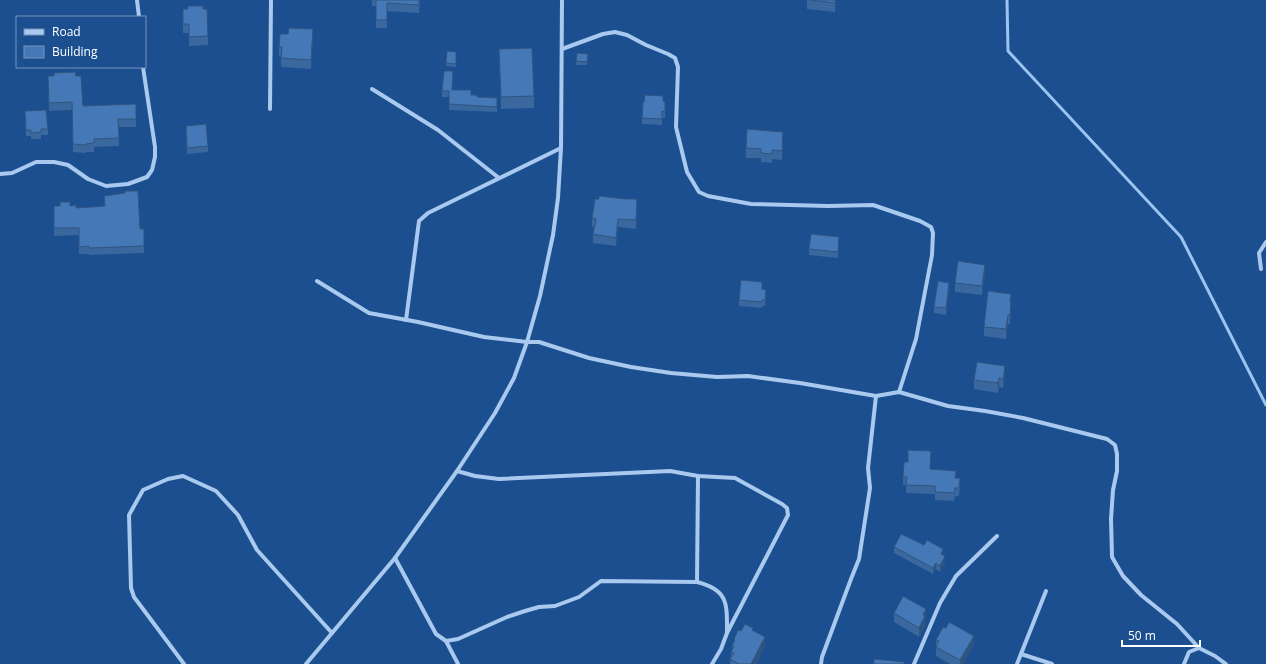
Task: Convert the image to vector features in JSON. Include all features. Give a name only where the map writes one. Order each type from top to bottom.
[{"type":"street","points":[[137,0],[139,16]]},
{"type":"street","points":[[270,109],[271,0]]},
{"type":"street","points":[[306,664],[395,558],[495,413],[514,378],[527,342],[540,296],[553,235],[558,198],[561,148],[562,0]]},
{"type":"street","points":[[562,49],[603,34],[615,32],[627,35],[675,58],[678,67],[676,127],[687,172],[699,192],[718,198],[751,204],[828,206],[873,205],[920,221],[931,227],[933,233],[932,255],[918,332],[899,392]]},
{"type":"street","points":[[0,174],[12,173],[36,162],[54,162],[68,165],[88,179],[106,186],[128,184],[147,177],[154,164],[155,147],[143,68]]},
{"type":"street","points":[[372,89],[438,130],[499,178]]},
{"type":"street","points":[[406,320],[419,221],[428,213],[561,148]]},
{"type":"street","points":[[1261,269],[1259,253],[1266,242]]},
{"type":"street","points":[[317,281],[369,313],[484,337],[539,342],[590,358],[631,366],[709,376],[748,376],[876,396],[899,392],[948,406],[1024,418],[1107,439],[1115,445],[1117,454],[1111,519],[1112,557],[1122,576],[1141,596],[1178,624],[1199,648],[1215,656],[1226,664]]},
{"type":"street","points":[[821,664],[822,657],[859,559],[870,488],[868,468],[876,396]]},
{"type":"street","points":[[457,470],[475,476],[499,479],[662,471],[698,476],[734,478],[787,508],[788,515],[727,633],[721,649],[712,664]]},
{"type":"street","points":[[184,664],[134,597],[131,588],[129,515],[143,490],[168,479],[183,476],[216,491],[238,515],[257,550],[332,633]]},
{"type":"street","points":[[697,582],[698,476]]},
{"type":"street","points":[[914,664],[940,603],[956,576],[997,536]]},
{"type":"street","points":[[395,558],[436,634],[446,641],[458,664]]},
{"type":"street","points":[[446,641],[458,639],[507,617],[539,607],[555,606],[578,597],[601,581],[697,582],[711,586],[719,592],[725,602],[727,612],[727,633]]},
{"type":"street","points":[[1017,664],[1046,591]]},
{"type":"street","points":[[1184,664],[1189,652],[1199,648]]},
{"type":"street","points":[[1021,654],[1052,664]]},
{"type":"building","points":[[376,0],[419,0],[419,5],[387,3],[387,20],[376,20]]},
{"type":"building","points":[[810,0],[835,0],[835,3]]},
{"type":"building","points":[[188,6],[203,6],[203,9],[207,9],[208,36],[189,37],[189,24],[183,24],[183,9],[188,9]]},
{"type":"building","points":[[289,28],[313,29],[311,60],[281,58],[282,47],[279,47],[280,34],[288,34]]},
{"type":"building","points":[[532,48],[534,96],[501,97],[499,49]]},
{"type":"building","points":[[447,51],[456,52],[456,64],[446,63]]},
{"type":"building","points":[[577,53],[588,54],[587,62],[576,61]]},
{"type":"building","points":[[444,71],[453,71],[452,90],[471,90],[471,95],[477,95],[477,97],[497,98],[497,107],[449,104],[449,91],[442,91]]},
{"type":"building","points":[[75,72],[76,76],[81,76],[83,106],[136,104],[136,119],[118,119],[119,138],[94,139],[94,143],[86,145],[73,144],[72,102],[49,103],[48,76],[54,76],[54,73]]},
{"type":"building","points":[[645,95],[663,96],[663,101],[665,102],[665,112],[662,111],[662,119],[642,118]]},
{"type":"building","points":[[46,110],[48,129],[41,129],[41,132],[31,133],[31,130],[26,130],[25,111]]},
{"type":"building","points":[[206,124],[208,146],[187,148],[186,126]]},
{"type":"building","points":[[747,129],[783,132],[782,151],[772,150],[772,154],[761,153],[761,149],[746,148]]},
{"type":"building","points":[[125,191],[138,191],[140,229],[144,229],[144,246],[79,247],[79,228],[54,228],[54,206],[60,206],[60,202],[70,202],[70,206],[76,205],[76,208],[105,206],[104,196],[125,193]]},
{"type":"building","points":[[599,196],[637,199],[636,220],[618,219],[616,238],[593,234],[596,219],[592,218],[595,199],[599,199]]},
{"type":"building","points":[[811,234],[839,237],[838,252],[809,249]]},
{"type":"building","points":[[958,261],[985,265],[982,286],[955,283]]},
{"type":"building","points":[[741,280],[762,282],[762,289],[766,290],[765,300],[762,300],[762,302],[739,300]]},
{"type":"building","points":[[938,281],[949,283],[946,308],[934,307]]},
{"type":"building","points":[[988,291],[1011,294],[1010,315],[1008,315],[1006,329],[984,327]]},
{"type":"building","points":[[977,362],[1005,366],[1003,379],[999,378],[998,383],[974,380]]},
{"type":"building","points":[[908,450],[931,451],[930,469],[956,471],[955,478],[960,478],[959,488],[955,488],[954,493],[935,492],[935,486],[906,485],[907,477],[903,477],[904,462],[908,462]]},
{"type":"building","points":[[901,534],[924,545],[927,540],[943,549],[941,554],[945,556],[940,566],[936,563],[933,568],[894,547]]},
{"type":"building","points":[[903,596],[926,609],[923,615],[925,616],[919,628],[894,613]]},
{"type":"building","points":[[949,622],[974,636],[960,660],[936,647],[939,641],[936,640],[943,627],[946,628]]},
{"type":"building","points":[[745,624],[753,628],[752,630],[765,637],[751,664],[739,664],[730,659],[734,653],[731,652],[734,646],[732,645],[738,630],[741,631]]},
{"type":"building","points":[[874,659],[904,662],[904,664],[874,664]]},
{"type":"waterway","points":[[1007,0],[1008,51],[1181,237],[1266,405]]}]
